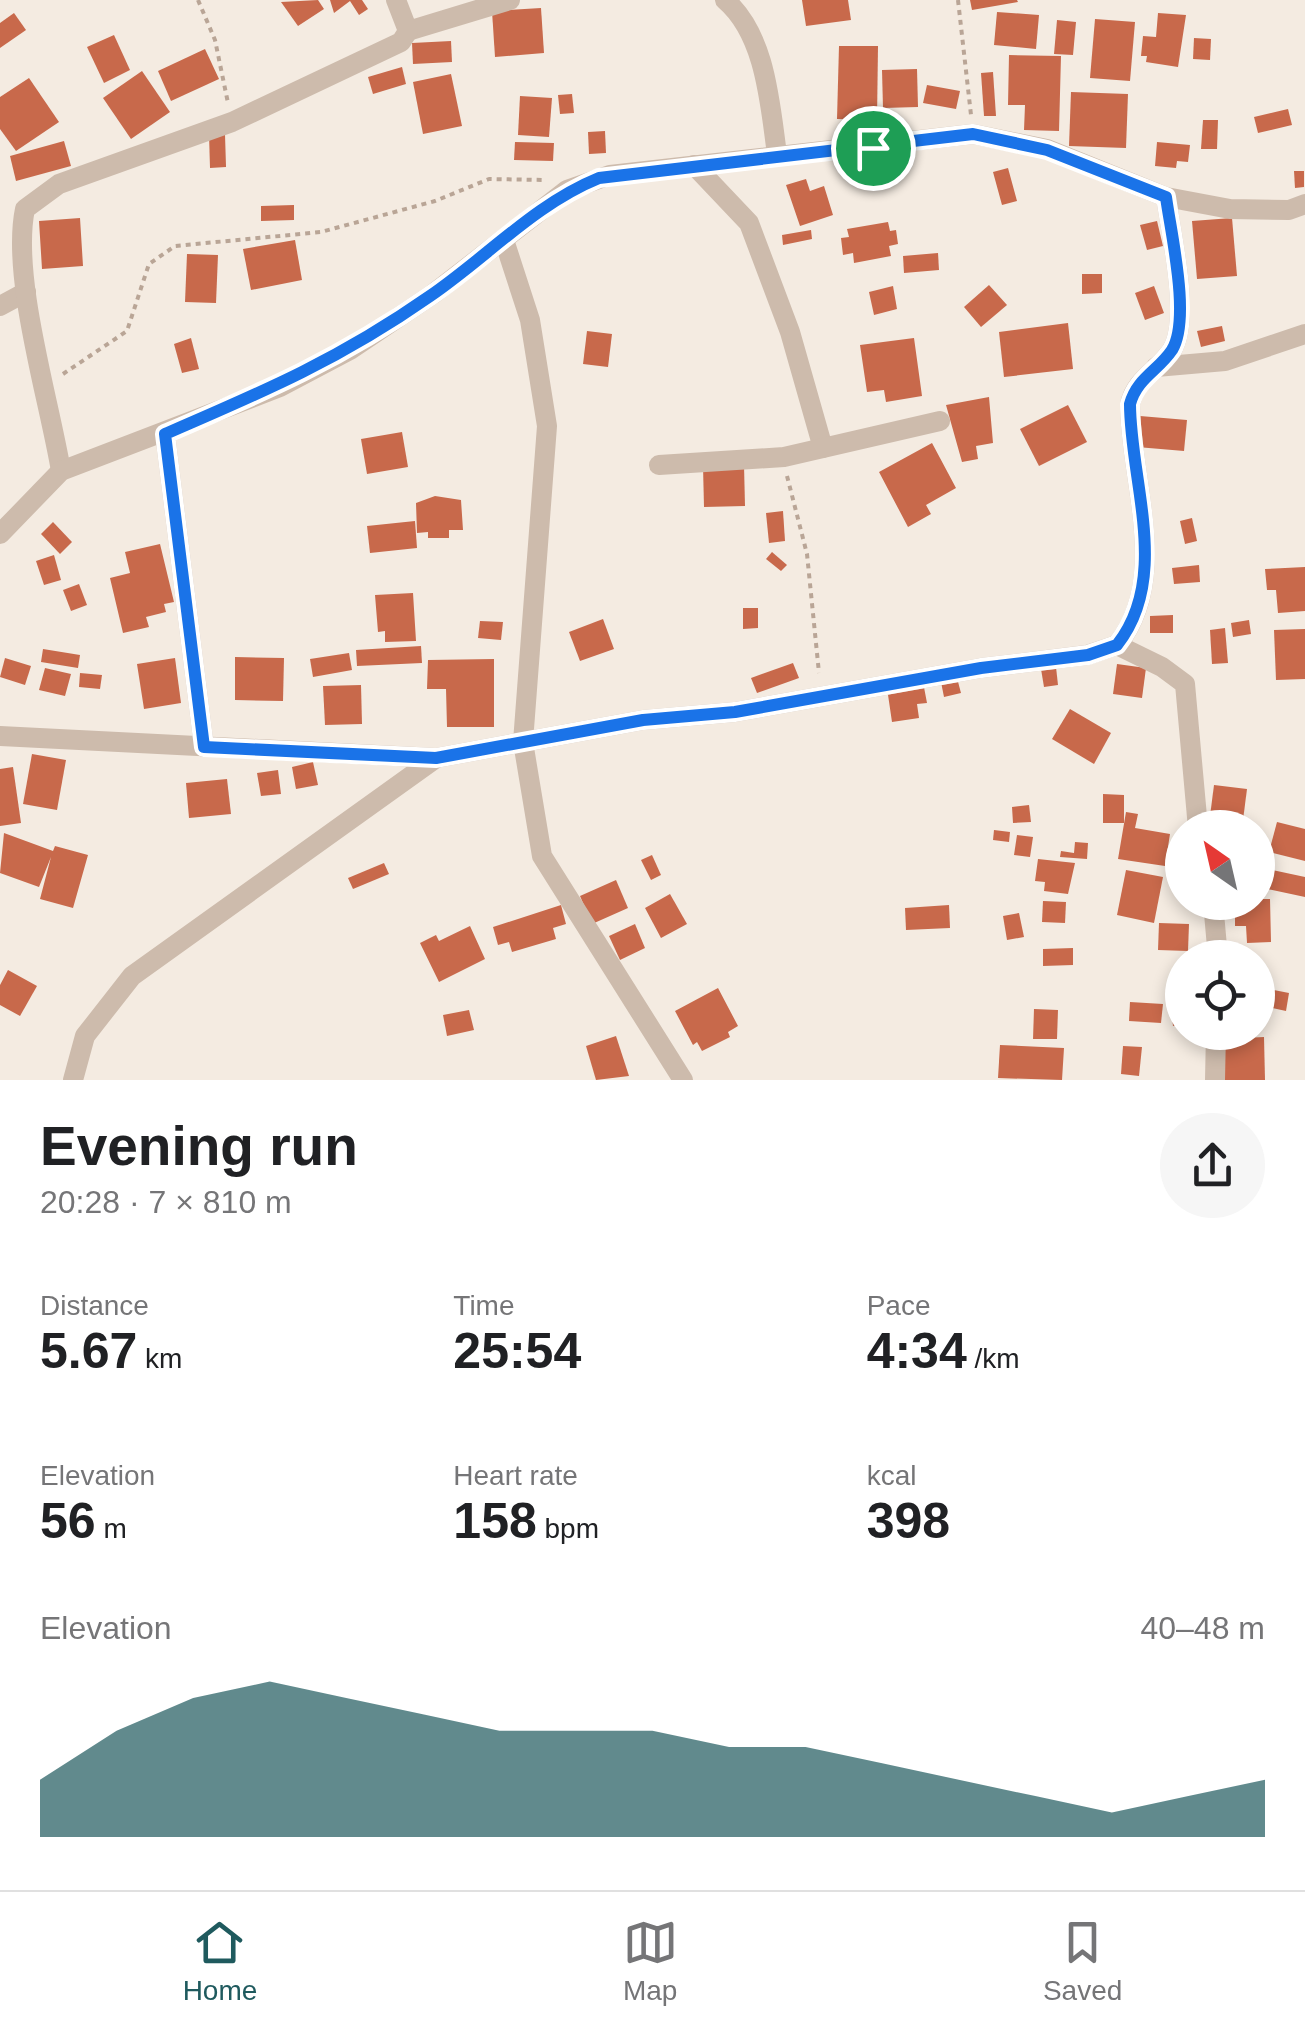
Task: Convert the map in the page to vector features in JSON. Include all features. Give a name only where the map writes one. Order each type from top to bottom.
[{"type":"street","points":[[396,0],[408,31]]},
{"type":"street","points":[[61,471],[26,292],[20,234],[26,209],[40,194],[232,122],[401,42],[408,31],[510,0]]},
{"type":"street","points":[[725,0],[742,21],[757,54],[769,94],[777,154]]},
{"type":"street","points":[[0,534],[61,471],[280,387],[350,350],[568,190],[599,178],[777,154],[873,148],[973,134],[1047,150],[1166,197],[1230,209],[1289,210],[1305,204]]},
{"type":"street","points":[[694,165],[739,210],[755,235],[823,448]]},
{"type":"street","points":[[0,736],[436,758],[643,720],[823,698],[981,668],[1088,655],[1117,645],[1134,614],[1146,560],[1130,404],[1140,380],[1172,349],[1181,316],[1166,197]]},
{"type":"street","points":[[504,240],[530,320],[547,426],[522,742],[546,866],[683,1080]]},
{"type":"street","points":[[0,306],[26,292]]},
{"type":"street","points":[[1156,367],[1225,361],[1305,334]]},
{"type":"street","points":[[659,465],[784,457],[940,421]]},
{"type":"street","points":[[165,434],[204,747]]},
{"type":"street","points":[[1117,645],[1186,684],[1196,810]]},
{"type":"street","points":[[73,1080],[85,1036],[132,976],[436,758]]},
{"type":"street","points":[[1215,1080],[1216,1050]]},
{"type":"path","points":[[198,0],[215,40],[232,122]]},
{"type":"path","points":[[958,0],[973,134]]},
{"type":"path","points":[[46,384],[126,330],[149,264],[175,246],[321,232],[435,201],[489,179],[556,180]]},
{"type":"path","points":[[784,457],[807,554],[823,698]]},
{"type":"building","points":[[318,0],[324,9],[298,26],[281,2]]},
{"type":"building","points":[[330,0],[362,0],[368,9],[359,15],[350,1],[334,13]]},
{"type":"building","points":[[802,0],[848,0],[851,20],[806,26]]},
{"type":"building","points":[[970,0],[1017,0],[1018,2],[972,10]]},
{"type":"building","points":[[541,8],[544,53],[495,57],[492,11]]},
{"type":"building","points":[[997,12],[1039,15],[1036,49],[994,45]]},
{"type":"building","points":[[14,13],[26,30],[0,48],[0,23]]},
{"type":"building","points":[[1158,13],[1186,15],[1178,67],[1146,62],[1147,56],[1141,56],[1143,36],[1156,37]]},
{"type":"building","points":[[1095,19],[1135,22],[1130,81],[1090,78]]},
{"type":"building","points":[[1057,20],[1076,22],[1073,55],[1054,54]]},
{"type":"building","points":[[114,35],[130,70],[104,83],[87,47]]},
{"type":"building","points":[[1194,38],[1211,39],[1210,60],[1193,59]]},
{"type":"building","points":[[451,41],[452,62],[413,64],[412,43]]},
{"type":"building","points":[[839,46],[878,46],[877,120],[837,119]]},
{"type":"building","points":[[205,49],[219,79],[171,101],[158,71]]},
{"type":"building","points":[[1009,55],[1061,56],[1059,131],[1024,130],[1025,105],[1008,105]]},
{"type":"building","points":[[402,67],[406,84],[373,94],[368,77]]},
{"type":"building","points":[[917,69],[918,107],[883,108],[882,70]]},
{"type":"building","points":[[142,71],[170,112],[131,139],[103,98]]},
{"type":"building","points":[[993,72],[996,116],[984,116],[981,73]]},
{"type":"building","points":[[451,74],[462,126],[423,134],[413,82]]},
{"type":"building","points":[[29,78],[59,122],[16,151],[0,129],[0,97]]},
{"type":"building","points":[[927,85],[960,91],[956,109],[923,103]]},
{"type":"building","points":[[1071,92],[1128,94],[1126,148],[1069,146]]},
{"type":"building","points":[[572,94],[574,113],[560,114],[558,95]]},
{"type":"building","points":[[520,96],[552,98],[549,137],[518,135]]},
{"type":"building","points":[[1288,109],[1292,125],[1258,133],[1254,117]]},
{"type":"building","points":[[1203,120],[1218,120],[1217,149],[1201,149]]},
{"type":"building","points":[[605,131],[606,153],[589,154],[588,132]]},
{"type":"building","points":[[209,134],[225,134],[226,167],[210,168]]},
{"type":"building","points":[[64,141],[71,166],[16,181],[10,156]]},
{"type":"building","points":[[515,142],[554,143],[553,161],[514,160]]},
{"type":"building","points":[[1157,142],[1190,145],[1188,162],[1177,161],[1176,168],[1155,166]]},
{"type":"building","points":[[1008,168],[1017,201],[1002,205],[993,172]]},
{"type":"building","points":[[1294,171],[1304,171],[1304,187],[1295,188]]},
{"type":"building","points":[[806,179],[810,191],[824,186],[833,215],[800,226],[786,185]]},
{"type":"building","points":[[294,205],[294,220],[261,221],[261,206]]},
{"type":"building","points":[[80,218],[83,266],[42,269],[39,221]]},
{"type":"building","points":[[1232,218],[1237,276],[1197,279],[1192,221]]},
{"type":"building","points":[[1157,221],[1163,246],[1147,250],[1140,225]]},
{"type":"building","points":[[888,222],[890,231],[896,230],[898,244],[889,246],[891,256],[854,263],[853,253],[843,255],[841,238],[849,237],[847,229]]},
{"type":"building","points":[[811,230],[812,239],[783,245],[782,235]]},
{"type":"building","points":[[295,240],[302,280],[251,290],[243,249]]},
{"type":"building","points":[[938,253],[939,270],[904,273],[903,256]]},
{"type":"building","points":[[187,254],[218,255],[216,303],[185,302]]},
{"type":"building","points":[[1082,274],[1102,274],[1102,293],[1082,294]]},
{"type":"building","points":[[989,285],[1007,305],[981,327],[964,307]]},
{"type":"building","points":[[893,286],[897,309],[874,315],[869,292]]},
{"type":"building","points":[[1154,286],[1164,313],[1145,320],[1135,293]]},
{"type":"building","points":[[1068,323],[1073,369],[1004,377],[999,332]]},
{"type":"building","points":[[1222,326],[1225,341],[1201,347],[1197,331]]},
{"type":"building","points":[[587,331],[612,334],[608,367],[583,364]]},
{"type":"building","points":[[191,338],[199,369],[182,373],[174,344]]},
{"type":"building","points":[[914,338],[922,396],[886,402],[884,390],[867,392],[860,345]]},
{"type":"building","points":[[989,397],[993,443],[976,446],[978,459],[962,462],[946,405]]},
{"type":"building","points":[[1068,405],[1087,442],[1039,466],[1020,429]]},
{"type":"building","points":[[1140,416],[1187,420],[1184,451],[1137,447]]},
{"type":"building","points":[[402,432],[408,467],[367,474],[361,439]]},
{"type":"building","points":[[932,443],[956,488],[926,505],[931,514],[908,527],[879,472]]},
{"type":"building","points":[[744,465],[745,506],[704,507],[703,466]]},
{"type":"building","points":[[435,496],[461,500],[463,530],[449,530],[449,538],[428,538],[428,532],[417,533],[416,503]]},
{"type":"building","points":[[783,511],[785,541],[769,543],[766,513]]},
{"type":"building","points":[[1192,518],[1197,541],[1185,544],[1180,521]]},
{"type":"building","points":[[415,521],[417,548],[370,553],[367,526]]},
{"type":"building","points":[[53,522],[72,542],[60,554],[41,534]]},
{"type":"building","points":[[160,544],[174,602],[164,604],[166,612],[146,617],[149,627],[123,633],[110,578],[130,573],[125,552]]},
{"type":"building","points":[[772,552],[787,565],[781,571],[766,559]]},
{"type":"building","points":[[54,555],[61,580],[44,585],[36,561]]},
{"type":"building","points":[[1199,565],[1200,582],[1174,584],[1172,568]]},
{"type":"building","points":[[1305,567],[1305,611],[1278,613],[1276,590],[1267,590],[1265,569]]},
{"type":"building","points":[[79,584],[87,605],[71,611],[63,590]]},
{"type":"building","points":[[413,593],[416,641],[385,642],[385,631],[378,632],[375,595]]},
{"type":"building","points":[[743,608],[758,608],[758,628],[743,629]]},
{"type":"building","points":[[1173,615],[1173,633],[1150,633],[1150,616]]},
{"type":"building","points":[[603,619],[614,649],[580,661],[569,632]]},
{"type":"building","points":[[1249,620],[1251,634],[1233,637],[1231,623]]},
{"type":"building","points":[[480,621],[503,622],[501,640],[478,638]]},
{"type":"building","points":[[1225,628],[1228,663],[1212,664],[1210,630]]},
{"type":"building","points":[[1305,629],[1305,679],[1276,680],[1274,630]]},
{"type":"building","points":[[421,646],[422,663],[357,666],[356,650]]},
{"type":"building","points":[[43,649],[80,655],[78,668],[41,662]]},
{"type":"building","points":[[349,653],[352,670],[313,677],[310,659]]},
{"type":"building","points":[[235,657],[284,658],[283,701],[235,700]]},
{"type":"building","points":[[5,658],[31,666],[25,685],[0,677]]},
{"type":"building","points":[[175,658],[181,703],[144,709],[137,664]]},
{"type":"building","points":[[494,659],[494,727],[447,727],[446,689],[427,689],[428,660]]},
{"type":"building","points":[[793,663],[799,678],[757,693],[751,678]]},
{"type":"building","points":[[1117,664],[1146,668],[1142,698],[1113,694]]},
{"type":"building","points":[[1056,667],[1058,685],[1044,687],[1041,669]]},
{"type":"building","points":[[45,668],[71,674],[65,696],[39,690]]},
{"type":"building","points":[[80,673],[102,675],[100,689],[79,687]]},
{"type":"building","points":[[957,678],[961,693],[944,697],[941,682]]},
{"type":"building","points":[[923,682],[927,703],[917,704],[919,718],[892,722],[887,688]]},
{"type":"building","points":[[361,685],[362,724],[325,725],[323,686]]},
{"type":"building","points":[[1070,709],[1111,733],[1094,764],[1052,739]]},
{"type":"building","points":[[32,754],[66,760],[57,810],[23,804]]},
{"type":"building","points":[[313,762],[318,785],[296,789],[292,767]]},
{"type":"building","points":[[13,767],[21,823],[0,826],[0,769]]},
{"type":"building","points":[[278,770],[281,794],[261,796],[257,773]]},
{"type":"building","points":[[227,779],[231,814],[189,818],[186,783]]},
{"type":"building","points":[[1214,785],[1247,789],[1244,810],[1211,810]]},
{"type":"building","points":[[1103,794],[1124,795],[1124,823],[1103,823]]},
{"type":"building","points":[[1029,805],[1031,822],[1013,823],[1012,807]]},
{"type":"building","points":[[1126,812],[1138,814],[1135,828],[1165,833],[1165,866],[1118,859]]},
{"type":"building","points":[[1277,822],[1305,829],[1305,861],[1275,854]]},
{"type":"building","points":[[994,830],[1010,832],[1009,842],[993,840]]},
{"type":"building","points":[[4,833],[53,851],[55,846],[88,855],[73,908],[40,899],[51,857],[39,887],[0,873]]},
{"type":"building","points":[[1017,835],[1033,837],[1030,857],[1014,855]]},
{"type":"building","points":[[1075,842],[1088,843],[1087,859],[1060,857],[1061,851],[1074,853]]},
{"type":"building","points":[[652,855],[661,875],[651,880],[641,860]]},
{"type":"building","points":[[1038,859],[1075,863],[1068,894],[1044,891],[1045,882],[1035,881]]},
{"type":"building","points":[[384,863],[389,874],[353,889],[348,878]]},
{"type":"building","points":[[1126,870],[1163,877],[1154,923],[1117,915]]},
{"type":"building","points":[[1275,871],[1305,877],[1305,897],[1275,891]]},
{"type":"building","points":[[616,880],[628,908],[592,924],[580,896]]},
{"type":"building","points":[[670,894],[687,924],[661,938],[645,908]]},
{"type":"building","points":[[1043,901],[1066,902],[1065,923],[1042,922]]},
{"type":"building","points":[[561,905],[566,924],[553,928],[556,939],[512,952],[509,942],[498,945],[493,927]]},
{"type":"building","points":[[949,905],[950,928],[906,930],[905,908]]},
{"type":"building","points":[[1019,913],[1024,937],[1007,940],[1003,916]]},
{"type":"building","points":[[1235,920],[1270,920],[1271,940],[1247,940],[1246,926],[1235,926]]},
{"type":"building","points":[[1159,923],[1189,924],[1188,940],[1165,940],[1165,950],[1158,950]]},
{"type":"building","points":[[635,924],[645,948],[620,960],[609,936]]},
{"type":"building","points":[[470,926],[485,959],[439,982],[420,943],[436,935],[439,941]]},
{"type":"building","points":[[1073,948],[1073,965],[1043,966],[1043,949]]},
{"type":"building","points":[[8,970],[37,986],[20,1016],[0,1005],[0,985]]},
{"type":"building","points":[[718,988],[738,1026],[728,1032],[730,1037],[702,1051],[697,1042],[693,1045],[675,1011]]},
{"type":"building","points":[[1275,990],[1289,993],[1286,1011],[1275,1009]]},
{"type":"building","points":[[1130,1002],[1163,1004],[1161,1023],[1129,1021]]},
{"type":"building","points":[[1034,1009],[1058,1010],[1057,1039],[1033,1039]]},
{"type":"building","points":[[469,1010],[474,1030],[447,1036],[443,1015]]},
{"type":"building","points":[[616,1036],[629,1076],[596,1080],[586,1046]]},
{"type":"building","points":[[1000,1045],[1064,1048],[1062,1080],[998,1078]]},
{"type":"building","points":[[1123,1046],[1142,1047],[1139,1076],[1121,1074]]},
{"type":"building","points":[[1224,1050],[1264,1050],[1265,1080],[1225,1080]]},
{"type":"route","points":[[973,134],[1002,138],[1047,150],[1166,197],[1180,328],[1172,349],[1140,380],[1130,404],[1130,435],[1146,560],[1134,614],[1117,645],[1088,655],[981,668],[735,712],[643,720],[436,758],[204,747],[165,434],[280,387],[350,350],[433,294],[568,190],[610,175],[777,154],[873,148],[973,134]]}]
